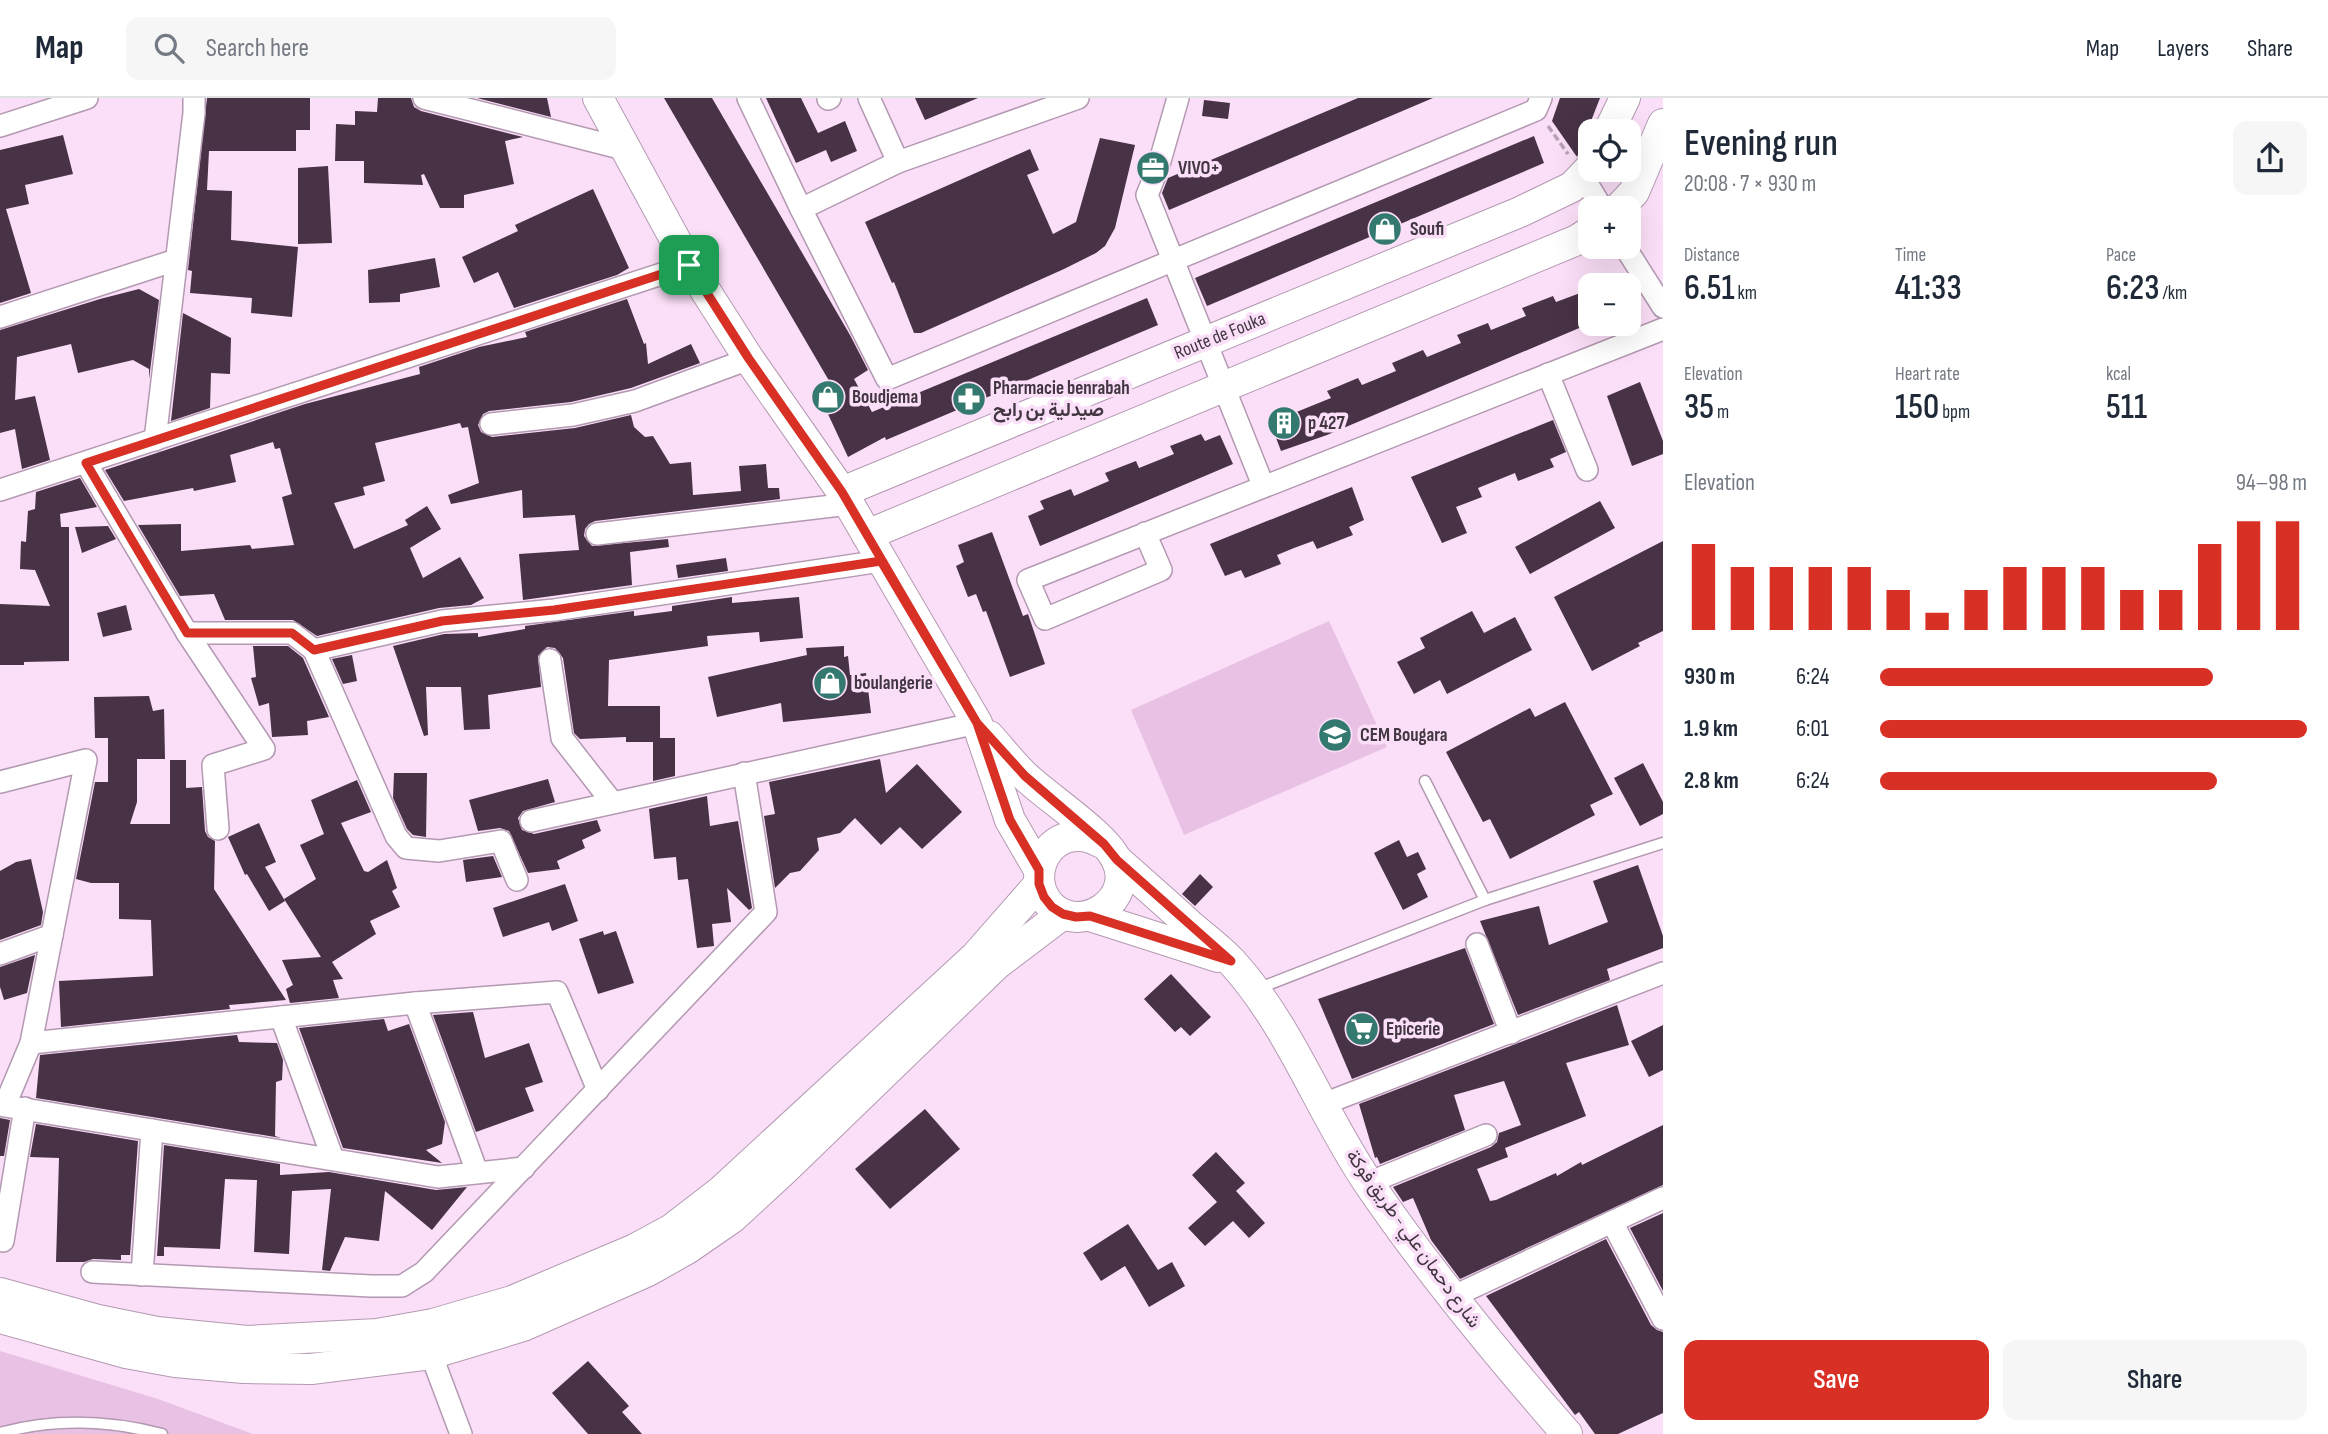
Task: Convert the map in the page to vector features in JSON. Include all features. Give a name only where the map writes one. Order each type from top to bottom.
[{"type":"main road","name":"شارع دحمان علي - طريق فوكة","points":[[598,98],[689,265],[749,359],[845,498],[977,723],[1025,776],[1231,961],[1280,1026],[1321,1105],[1368,1182],[1452,1297],[1505,1364],[1567,1434]]},
{"type":"main road","points":[[1615,119],[1625,98]]},
{"type":"main road","points":[[1630,196],[1663,124]]},
{"type":"main road","name":"Route de Fouka","points":[[845,498],[1206,342],[1520,212],[1572,187],[1578,181]]},
{"type":"main road","points":[[874,548],[1224,386],[1578,239]]},
{"type":"main road","name":"شارع دحمان علي - طريق فوكة","points":[[977,723],[1010,820],[1039,877]]},
{"type":"main road","points":[[0,1318],[126,1353],[175,1362],[312,1370],[431,1354],[523,1326],[648,1271],[687,1249],[732,1217],[996,964],[1077,915],[1103,910],[1113,900],[1119,887],[1120,873],[1111,852],[1092,838],[1078,835],[1064,838],[1052,846],[1043,857],[1039,877],[1044,897],[1052,907],[1077,915],[1231,961]]},
{"type":"main road","points":[[0,1293],[98,1320],[157,1332],[247,1341],[377,1334],[433,1324],[512,1301],[635,1249],[672,1229],[720,1192],[976,956],[1039,877]]},
{"type":"street","points":[[0,125],[87,98]]},
{"type":"street","points":[[155,440],[194,98]]},
{"type":"street","points":[[424,98],[624,149]]},
{"type":"street","points":[[748,98],[887,379],[1539,104]]},
{"type":"street","points":[[869,98],[898,162]]},
{"type":"street","points":[[801,209],[898,162],[1056,101],[1078,98]]},
{"type":"street","points":[[1178,98],[1158,168],[1147,195],[1264,485]]},
{"type":"street","points":[[1633,259],[1663,307]]},
{"type":"street","points":[[0,317],[176,260]]},
{"type":"street","points":[[0,490],[689,265]]},
{"type":"street","points":[[1144,533],[1161,570],[1045,619],[1028,580],[1144,533],[1264,485],[1663,330]]},
{"type":"street","points":[[491,424],[573,415],[635,401],[749,359]]},
{"type":"street","points":[[1548,374],[1587,470]]},
{"type":"street","points":[[86,463],[187,633],[264,749],[213,765],[218,829]]},
{"type":"street","points":[[597,534],[845,498]]},
{"type":"street","points":[[314,650],[442,621],[554,610],[874,548]]},
{"type":"street","points":[[187,633],[292,633],[314,650],[396,836],[406,848],[439,851],[501,841],[517,880]]},
{"type":"street","points":[[550,660],[562,738],[612,802]]},
{"type":"street","points":[[531,821],[977,723]]},
{"type":"street","points":[[0,782],[86,760],[31,1043],[10,1106],[3,1241]]},
{"type":"street","points":[[92,1272],[402,1286],[424,1272],[766,912],[744,773]]},
{"type":"street","points":[[0,954],[52,935]]},
{"type":"street","points":[[1477,944],[1511,1033]]},
{"type":"street","points":[[1321,1105],[1663,973]]},
{"type":"street","points":[[31,1043],[415,1003],[558,992],[598,1090]]},
{"type":"street","points":[[415,1003],[477,1172]]},
{"type":"street","points":[[281,1017],[333,1160]]},
{"type":"street","points":[[10,1106],[438,1177],[524,1168]]},
{"type":"street","points":[[142,1275],[152,1129]]},
{"type":"street","points":[[1368,1182],[1486,1135]]},
{"type":"street","points":[[1452,1297],[1663,1198]]},
{"type":"street","points":[[1612,1222],[1663,1319]]},
{"type":"street","points":[[431,1354],[461,1434]]},
{"type":"lane","points":[[1425,780],[1485,900]]},
{"type":"lane","points":[[1254,990],[1485,900],[1663,843]]},
{"type":"lane","points":[[0,1433],[62,1422],[97,1422],[162,1434]]},
{"type":"path","points":[[1539,104],[1578,158]]},
{"type":"shaded area","points":[[1329,621],[1387,747],[1184,835],[1131,710]]},
{"type":"shaded area","points":[[0,1351],[158,1399],[253,1434],[0,1434]]},
{"type":"building","points":[[207,98],[310,98],[310,130],[296,130],[296,151],[209,151],[207,190],[232,191],[231,240],[298,247],[292,317],[251,313],[252,298],[190,293],[192,271],[188,270]]},
{"type":"building","points":[[378,98],[411,98],[414,107],[421,111],[523,137],[505,141],[514,184],[464,195],[464,208],[440,208],[424,174],[421,175],[423,185],[364,183],[364,161],[335,161],[336,124],[355,125],[355,111],[377,112]]},
{"type":"building","points":[[477,98],[547,98],[551,117]]},
{"type":"building","points":[[664,98],[712,98],[868,370],[854,379],[872,412],[1147,298],[1158,325],[886,440],[885,437],[848,457],[821,399],[835,391]]},
{"type":"building","points":[[766,98],[801,98],[818,133],[845,121],[857,151],[831,162],[826,150],[796,163]]},
{"type":"building","points":[[915,98],[978,98],[925,120]]},
{"type":"building","points":[[1358,98],[1433,98],[1169,210],[1162,193],[1168,178]]},
{"type":"building","points":[[1560,98],[1600,98],[1592,119],[1578,119],[1577,157],[1552,121]]},
{"type":"building","points":[[1204,100],[1230,103],[1228,119],[1202,116]]},
{"type":"building","points":[[63,135],[73,174],[25,185],[29,204],[6,209],[31,293],[0,303],[0,150]]},
{"type":"building","points":[[1534,136],[1544,163],[1207,306],[1195,278]]},
{"type":"building","points":[[1100,138],[1135,145],[1115,228],[1105,246],[1064,269],[921,333],[914,333],[894,282],[892,283],[865,222],[1030,149],[1039,170],[1027,175],[1053,234],[1076,222]]},
{"type":"building","points":[[328,166],[332,243],[298,244],[298,168]]},
{"type":"building","points":[[593,189],[629,268],[617,275],[514,308],[498,272],[474,283],[462,257],[518,231],[515,225]]},
{"type":"building","points":[[435,258],[440,287],[400,294],[400,302],[369,303],[368,270]]},
{"type":"building","points":[[139,289],[159,300],[149,379],[149,369],[133,360],[78,373],[71,344],[17,357],[15,400],[35,396],[50,460],[22,469],[15,429],[0,433],[0,330]]},
{"type":"building","points":[[1578,294],[1578,329],[1327,435],[1281,451],[1269,419],[1293,411],[1294,413],[1331,398],[1327,391],[1358,378],[1362,385],[1396,371],[1392,363],[1423,350],[1427,357],[1461,343],[1457,335],[1488,323],[1491,330],[1526,316],[1522,308],[1553,296],[1556,302]]},
{"type":"building","points":[[627,299],[644,344],[646,343],[648,364],[691,344],[700,363],[631,388],[571,402],[489,411],[483,414],[478,425],[481,432],[492,437],[575,428],[631,415],[634,427],[645,437],[653,436],[670,464],[691,462],[693,495],[741,491],[739,466],[766,464],[768,488],[779,488],[780,499],[595,521],[589,524],[584,536],[592,546],[668,539],[669,547],[630,552],[632,585],[523,600],[519,554],[579,550],[575,515],[523,518],[522,490],[451,504],[448,495],[479,483],[468,427],[462,428],[460,423],[375,443],[385,481],[363,487],[365,495],[334,503],[354,549],[408,525],[405,520],[427,506],[441,529],[410,548],[423,578],[460,557],[484,598],[471,605],[439,608],[317,636],[293,620],[225,620],[214,594],[180,596],[138,525],[181,524],[181,551],[250,545],[252,549],[294,545],[282,497],[292,494],[280,448],[275,449],[273,442],[230,455],[236,482],[194,491],[193,488],[124,501],[105,470],[305,404],[420,374],[419,367],[479,347],[527,337],[525,332]]},
{"type":"building","points":[[183,313],[231,338],[230,374],[211,373],[210,408],[171,421]]},
{"type":"building","points":[[1640,382],[1663,441],[1663,454],[1632,466],[1607,396]]},
{"type":"building","points":[[1553,420],[1566,452],[1550,459],[1554,467],[1518,481],[1515,473],[1478,488],[1482,497],[1456,507],[1467,533],[1442,543],[1411,477]]},
{"type":"building","points":[[1201,434],[1205,441],[1220,435],[1233,464],[1040,546],[1028,516],[1044,509],[1040,501],[1071,489],[1074,496],[1109,481],[1105,473],[1136,461],[1139,468],[1174,454],[1170,446]]},
{"type":"building","points":[[80,478],[97,507],[60,514],[61,527],[69,527],[69,661],[0,665],[0,604],[50,606],[35,570],[20,569],[21,541],[26,542],[28,511],[35,509],[36,492]]},
{"type":"building","points":[[1352,487],[1364,520],[1349,527],[1353,535],[1317,549],[1313,541],[1294,548],[1277,555],[1281,564],[1245,578],[1241,570],[1225,576],[1210,544]]},
{"type":"building","points":[[1600,501],[1615,528],[1530,574],[1515,547]]},
{"type":"building","points":[[108,526],[116,539],[82,553],[75,527]]},
{"type":"building","points":[[992,532],[1023,616],[1028,614],[1045,664],[1010,677],[986,611],[983,612],[976,594],[968,597],[956,566],[964,562],[958,545]]},
{"type":"building","points":[[1663,541],[1663,631],[1592,671],[1554,597]]},
{"type":"building","points":[[726,558],[728,571],[678,578],[676,565]]},
{"type":"building","points":[[732,597],[732,603],[799,597],[803,638],[760,642],[759,632],[707,636],[708,646],[609,660],[608,706],[660,706],[660,738],[675,738],[675,776],[653,781],[653,742],[626,742],[626,737],[580,739],[574,733],[563,658],[555,648],[547,647],[538,656],[541,687],[488,695],[490,729],[464,730],[461,687],[426,687],[428,735],[424,736],[393,646],[444,634],[478,633],[478,637],[525,629],[525,626],[634,611],[634,616],[672,611],[672,606]]},
{"type":"building","points":[[126,605],[132,630],[103,637],[97,613]]},
{"type":"building","points":[[1472,611],[1484,633],[1515,617],[1532,650],[1447,694],[1440,680],[1414,694],[1397,662],[1425,648],[1420,638]]},
{"type":"building","points":[[253,646],[288,646],[303,658],[329,717],[307,721],[308,735],[272,737],[269,703],[259,706],[251,678],[256,677]]},
{"type":"building","points":[[844,646],[844,657],[848,656],[850,675],[866,673],[871,713],[783,722],[781,703],[717,717],[708,677],[807,655],[806,648]]},
{"type":"building","points":[[352,655],[357,681],[343,684],[332,659]]},
{"type":"building","points":[[149,696],[153,711],[164,709],[165,759],[137,759],[137,802],[130,824],[170,824],[170,760],[186,760],[186,788],[202,787],[205,831],[208,837],[215,841],[214,889],[286,1000],[229,1005],[230,1009],[61,1027],[59,981],[153,976],[151,920],[119,919],[119,883],[91,883],[76,879],[95,782],[108,782],[108,738],[95,738],[94,697]]},
{"type":"building","points":[[1565,702],[1613,794],[1590,805],[1595,815],[1510,859],[1490,819],[1483,822],[1446,752],[1530,708],[1535,717]]},
{"type":"building","points":[[880,759],[886,793],[917,764],[962,812],[922,849],[900,827],[881,845],[855,818],[840,833],[817,838],[819,850],[800,871],[790,873],[775,888],[764,816],[775,814],[769,782]]},
{"type":"building","points":[[1643,763],[1663,802],[1663,814],[1640,826],[1614,778]]},
{"type":"building","points":[[394,773],[427,773],[426,837],[413,835],[407,829],[393,798]]},
{"type":"building","points":[[548,779],[555,802],[523,811],[518,818],[522,830],[534,834],[597,820],[601,831],[582,840],[585,848],[557,861],[560,869],[528,873],[509,831],[500,828],[478,831],[469,800]]},
{"type":"building","points":[[357,780],[371,812],[341,823],[364,871],[368,872],[387,860],[397,888],[392,891],[400,907],[370,921],[376,934],[332,962],[343,979],[333,980],[339,998],[290,1003],[286,989],[293,985],[282,960],[321,957],[284,899],[316,879],[300,845],[324,834],[311,800]]},
{"type":"building","points":[[707,796],[710,826],[738,821],[752,908],[749,910],[727,888],[731,922],[712,924],[714,946],[697,948],[688,879],[678,880],[676,857],[654,859],[649,809]]},
{"type":"building","points":[[259,823],[276,862],[265,867],[285,901],[269,911],[247,874],[245,875],[228,837]]},
{"type":"building","points":[[1399,840],[1407,857],[1418,852],[1426,869],[1417,874],[1428,897],[1403,910],[1374,853]]},
{"type":"building","points":[[493,856],[502,877],[466,882],[463,860]]},
{"type":"building","points":[[31,859],[43,912],[41,925],[0,940],[0,871],[16,862]]},
{"type":"building","points":[[1638,865],[1663,936],[1663,948],[1607,969],[1610,980],[1518,1015],[1480,921],[1539,906],[1549,945],[1608,922],[1593,881]]},
{"type":"building","points":[[1200,874],[1213,887],[1195,906],[1182,894]]},
{"type":"building","points":[[565,884],[578,921],[552,931],[549,922],[503,937],[493,908]]},
{"type":"building","points":[[603,931],[604,935],[616,931],[634,983],[598,994],[579,939]]},
{"type":"building","points":[[1465,948],[1494,1024],[1352,1079],[1318,999]]},
{"type":"building","points":[[35,955],[27,993],[4,1000],[0,987],[0,967]]},
{"type":"building","points":[[1171,974],[1211,1017],[1190,1036],[1181,1027],[1175,1032],[1144,999]]},
{"type":"building","points":[[1617,1005],[1629,1045],[1566,1063],[1586,1116],[1505,1148],[1508,1157],[1477,1169],[1490,1201],[1496,1200],[1556,1173],[1557,1176],[1581,1162],[1582,1165],[1663,1125],[1663,1185],[1460,1279],[1431,1240],[1413,1198],[1403,1202],[1393,1187],[1491,1147],[1497,1142],[1499,1133],[1521,1125],[1504,1081],[1454,1095],[1465,1130],[1380,1164],[1377,1157],[1375,1158],[1359,1104]]},
{"type":"building","points":[[473,1012],[485,1058],[529,1043],[543,1082],[525,1088],[534,1111],[476,1132],[433,1015]]},
{"type":"building","points":[[384,1019],[388,1031],[409,1024],[445,1122],[442,1144],[426,1150],[442,1163],[343,1148],[299,1028]]},
{"type":"building","points":[[1663,1025],[1663,1070],[1649,1077],[1631,1041]]},
{"type":"building","points":[[237,1035],[239,1042],[277,1043],[283,1060],[282,1080],[276,1082],[275,1136],[281,1138],[36,1098],[40,1055]]},
{"type":"building","points":[[925,1109],[960,1149],[890,1209],[855,1169]]},
{"type":"building","points":[[0,1118],[10,1120],[4,1156],[0,1156]]},
{"type":"building","points":[[36,1124],[138,1141],[130,1255],[121,1255],[121,1260],[56,1262],[59,1158],[30,1157]]},
{"type":"building","points":[[164,1145],[280,1164],[280,1175],[329,1172],[436,1190],[467,1187],[432,1230],[385,1191],[379,1241],[345,1237],[330,1271],[322,1270],[331,1189],[292,1191],[289,1254],[254,1252],[257,1180],[225,1179],[220,1249],[164,1247],[164,1256],[157,1256]]},
{"type":"building","points":[[1216,1152],[1245,1183],[1236,1191],[1265,1223],[1249,1238],[1233,1221],[1205,1246],[1188,1228],[1217,1202],[1192,1175]]},
{"type":"building","points":[[1663,1213],[1663,1291],[1630,1228]]},
{"type":"building","points":[[1128,1224],[1158,1270],[1172,1262],[1185,1286],[1149,1307],[1125,1266],[1101,1281],[1083,1253]]},
{"type":"building","points":[[1606,1239],[1651,1325],[1663,1332],[1663,1413],[1618,1434],[1595,1434],[1579,1412],[1575,1415],[1486,1296]]},
{"type":"building","points":[[588,1361],[629,1406],[622,1412],[642,1434],[588,1434],[552,1393]]},
{"type":"place","name":"VIVO+","points":[[1153,168]]},
{"type":"place","name":"Soufi","points":[[1385,229]]},
{"type":"place","name":"Boudjema","points":[[828,397]]},
{"type":"place","name":"Pharmacie benrabah صيدلية بن رابح","points":[[969,399]]},
{"type":"place","name":"p 427","points":[[1284,423]]},
{"type":"place","name":"boulangerie","points":[[830,683]]},
{"type":"place","name":"CEM Bougara","points":[[1335,735]]},
{"type":"place","name":"Epicerie","points":[[1362,1029]]},
{"type":"route","points":[[689,265],[86,463],[187,633],[292,633],[314,650],[442,621],[554,610],[881,561],[977,723],[1025,776],[1104,844],[1117,860],[1231,961],[1144,931],[1090,916],[1063,914],[1052,907],[1044,897],[1039,884],[1039,870],[1010,820],[999,781],[977,723],[842,492],[749,359],[689,265]]}]
